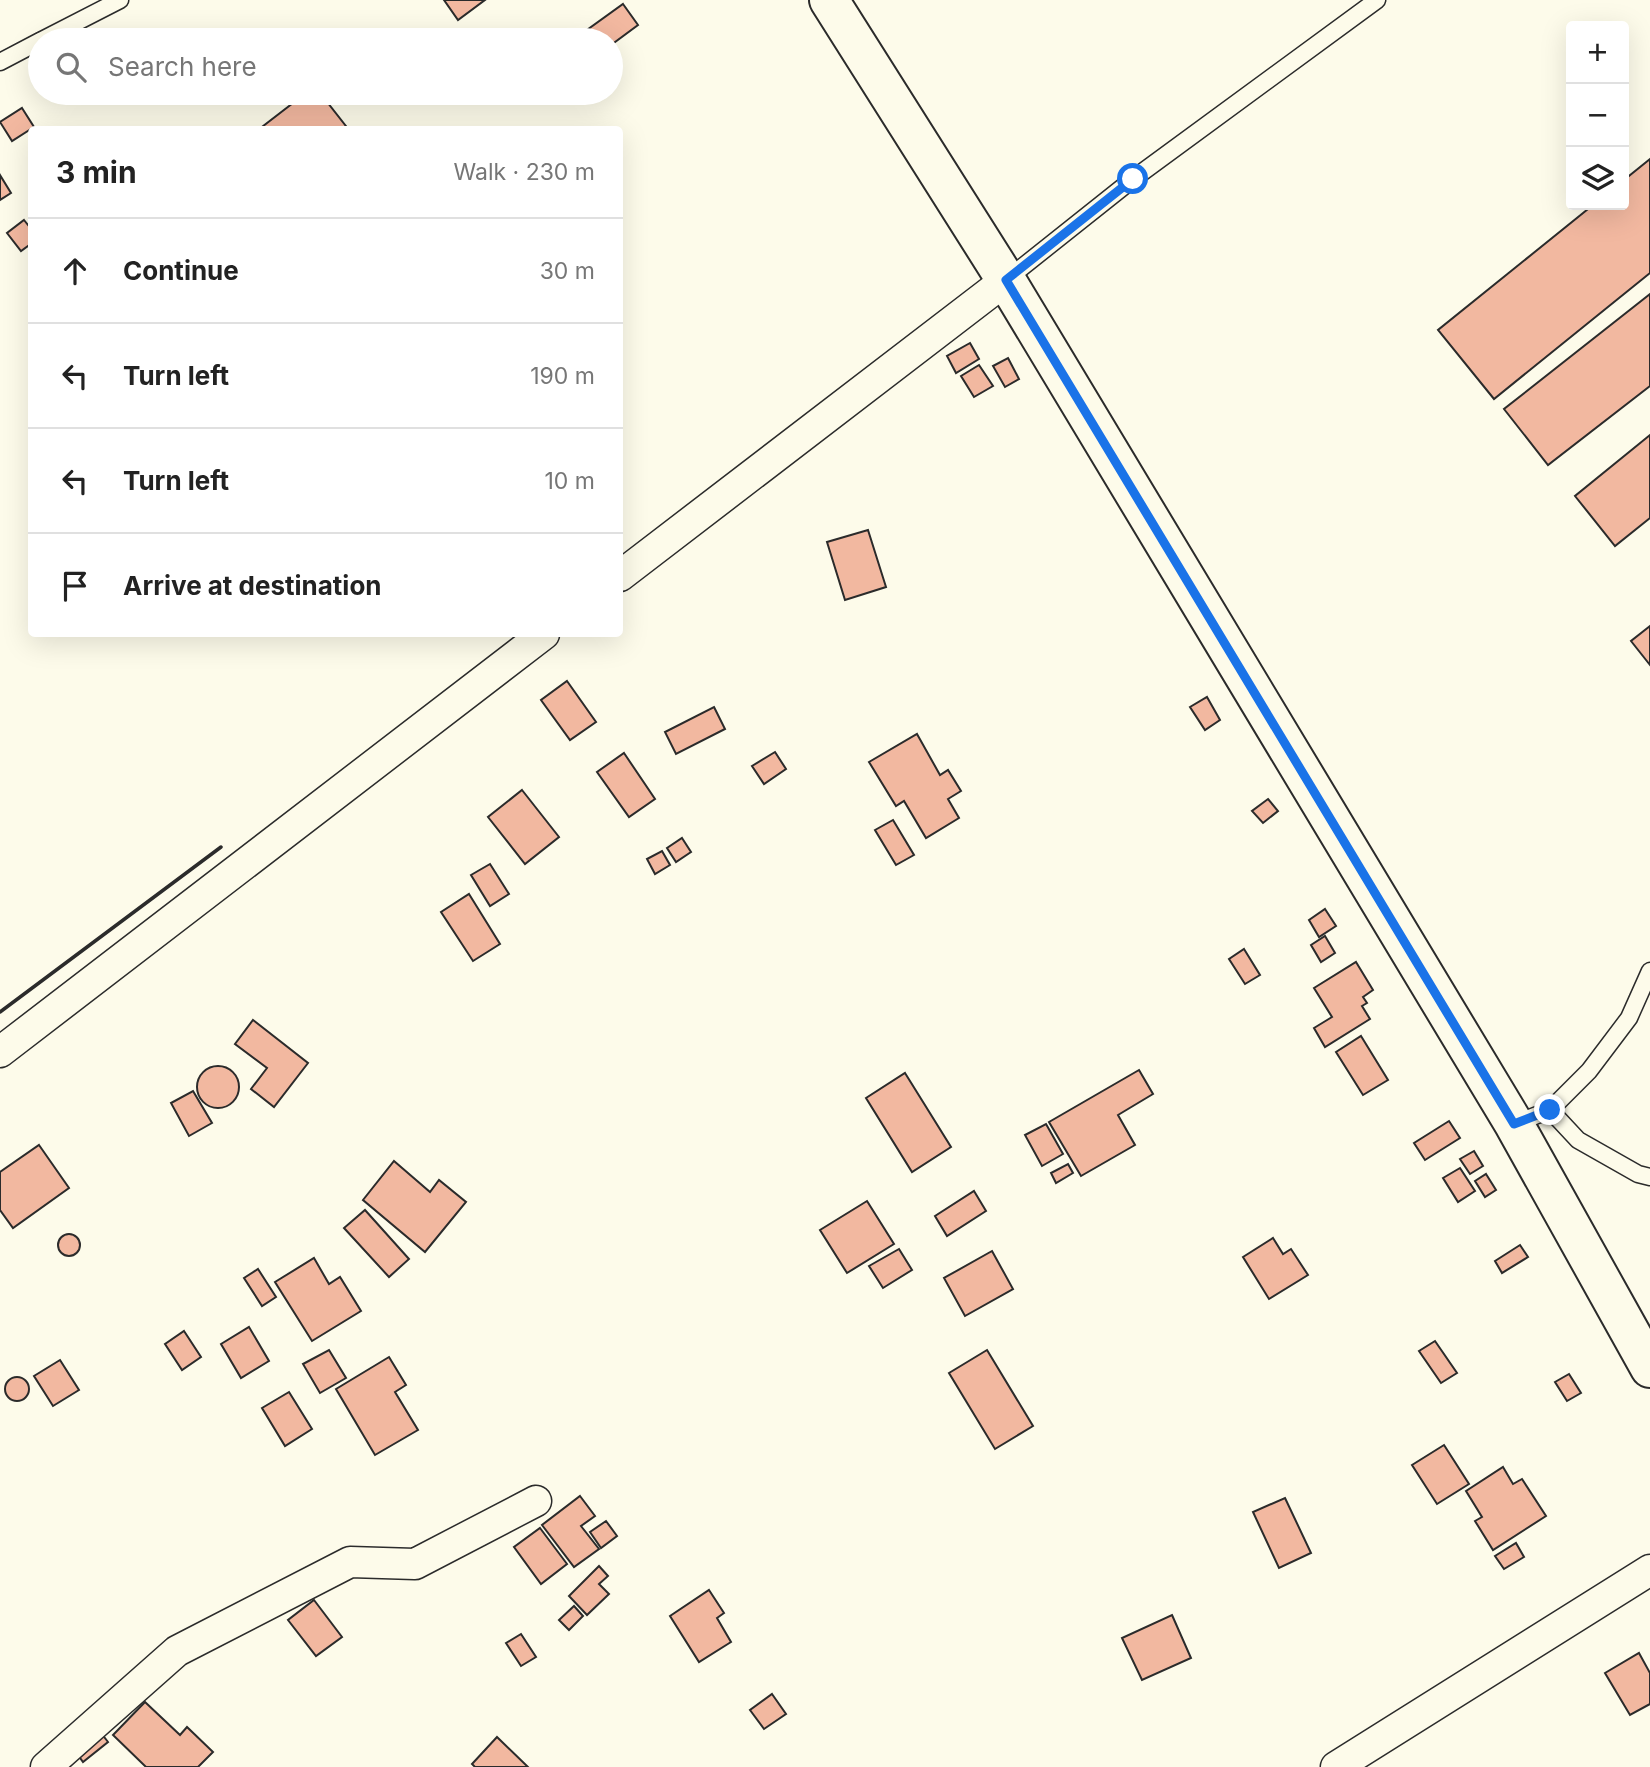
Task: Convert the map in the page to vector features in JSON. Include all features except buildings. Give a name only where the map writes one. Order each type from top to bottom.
[{"type":"main road","points":[[829,0],[1006,280],[1514,1124],[1650,1368]]},
{"type":"street","points":[[623,574],[1006,280]]},
{"type":"street","points":[[0,1052],[540,637]]},
{"type":"street","points":[[46,1767],[177,1651],[350,1562],[415,1564],[536,1501]]},
{"type":"street","points":[[1336,1767],[1650,1570]]},
{"type":"lane","points":[[66,28],[120,0]]},
{"type":"lane","points":[[1006,280],[1133,179],[1377,0]]},
{"type":"lane","points":[[0,62],[28,48]]},
{"type":"lane","points":[[1514,1124],[1550,1110],[1589,1071],[1629,1018],[1650,971]]},
{"type":"lane","points":[[1550,1110],[1578,1140],[1638,1174],[1650,1177]]},
{"type":"wall","points":[[0,1012],[221,847]]},
{"type":"route","points":[[1133,179],[1006,280],[1514,1124],[1550,1110]]}]
